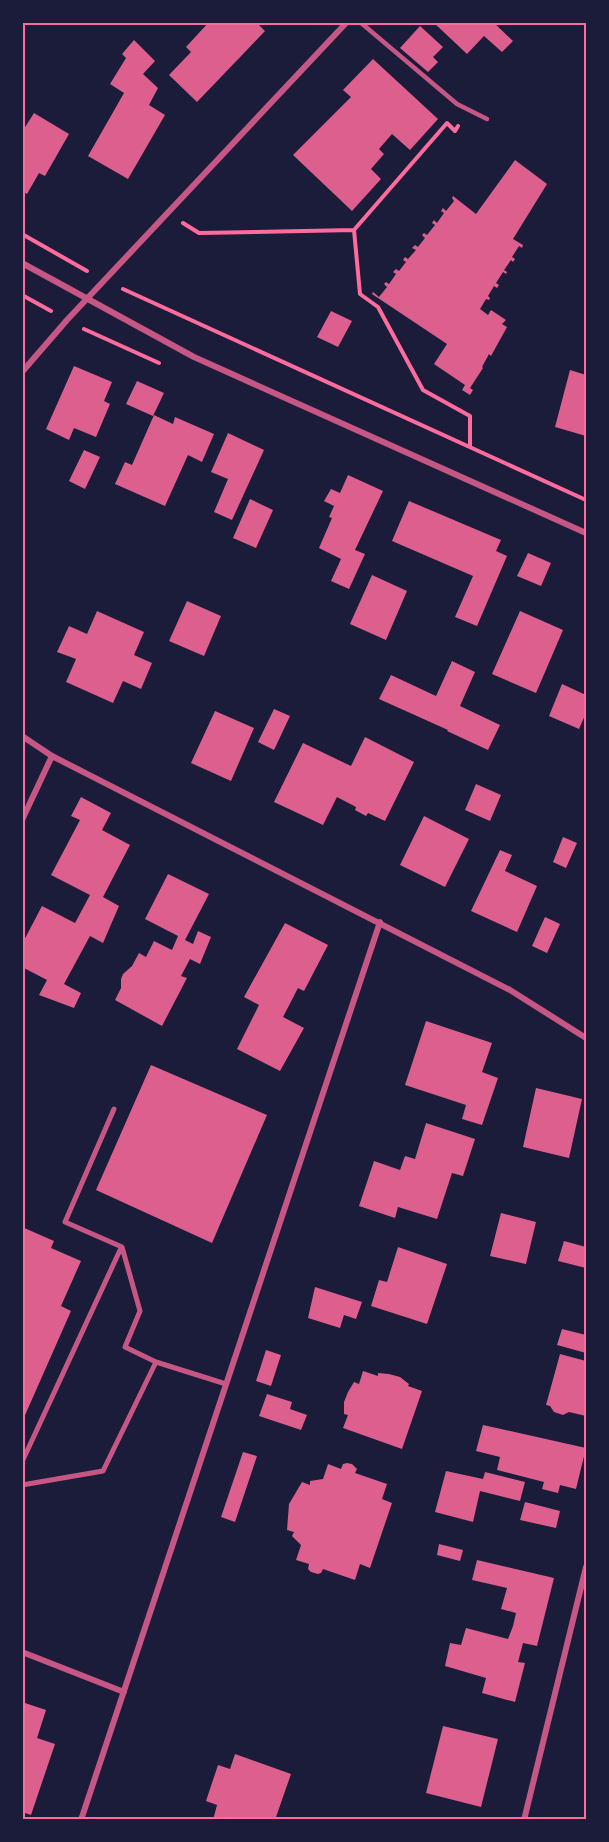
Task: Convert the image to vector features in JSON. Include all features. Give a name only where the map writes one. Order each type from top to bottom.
[{"type":"street","points":[[22,372],[347,22]]},
{"type":"street","points":[[22,263],[194,357],[586,533]]},
{"type":"street","points":[[22,736],[52,756],[510,990],[586,1038]]},
{"type":"street","points":[[22,820],[52,756]]},
{"type":"street","points":[[81,1820],[380,922]]},
{"type":"street","points":[[114,1109],[65,1222],[122,1247]]},
{"type":"street","points":[[122,1247],[140,1311],[125,1347],[156,1362],[226,1384]]},
{"type":"street","points":[[22,1462],[122,1247]]},
{"type":"street","points":[[22,1485],[103,1471],[156,1362]]},
{"type":"street","points":[[524,1820],[586,1567]]},
{"type":"street","points":[[22,1652],[124,1692]]},
{"type":"lane","points":[[360,22],[457,104],[486,119]]},
{"type":"path","points":[[455,130],[447,123],[354,230],[360,294],[378,307],[423,390],[470,416],[470,447]]},
{"type":"path","points":[[167,214],[199,233],[354,230]]},
{"type":"path","points":[[22,234],[84,269]]},
{"type":"path","points":[[132,293],[586,500]]},
{"type":"path","points":[[22,295],[47,309]]},
{"type":"building","points":[[209,22],[256,22],[265,31],[197,102],[169,75],[191,52],[186,47]]},
{"type":"building","points":[[433,22],[493,22],[513,41],[502,52],[484,36],[467,54]]},
{"type":"building","points":[[420,26],[443,47],[433,57],[438,62],[428,72],[400,48]]},
{"type":"building","points":[[134,40],[155,61],[143,74],[158,88],[149,105],[165,115],[128,179],[88,156],[124,93],[110,84],[126,58],[122,54]]},
{"type":"building","points":[[373,59],[438,119],[410,150],[392,134],[379,149],[384,154],[371,169],[381,179],[352,211],[293,155],[351,97],[343,90]]},
{"type":"building","points":[[34,113],[69,134],[45,176],[39,173],[27,194],[22,191],[22,132]]},
{"type":"building","points":[[515,160],[547,184],[513,239],[523,245],[522,248],[519,246],[512,257],[515,259],[513,262],[511,260],[504,270],[506,274],[503,272],[496,283],[499,285],[497,288],[494,286],[488,296],[489,300],[486,299],[480,309],[488,315],[491,310],[506,320],[502,324],[507,327],[470,388],[473,390],[470,395],[462,390],[465,385],[434,364],[447,344],[372,294],[373,292],[379,297],[387,287],[384,284],[386,282],[389,284],[396,274],[393,272],[396,269],[399,271],[406,262],[403,260],[405,257],[408,259],[416,250],[412,248],[415,245],[418,247],[425,238],[422,235],[424,233],[427,235],[435,225],[432,223],[434,220],[437,223],[444,213],[441,211],[443,208],[446,211],[454,201],[453,196],[476,214]]},
{"type":"building","points":[[331,311],[352,321],[338,347],[317,337]]},
{"type":"building","points":[[74,366],[112,382],[104,401],[110,404],[96,437],[74,428],[69,440],[46,429]]},
{"type":"building","points":[[570,370],[586,375],[586,436],[555,427]]},
{"type":"building","points":[[137,381],[164,393],[153,416],[126,404]]},
{"type":"building","points":[[154,415],[173,424],[175,417],[214,434],[202,462],[188,455],[165,506],[115,484],[125,462],[132,465]]},
{"type":"building","points":[[228,433],[264,450],[232,520],[214,512],[228,479],[211,472]]},
{"type":"building","points":[[84,450],[100,457],[85,489],[69,481]]},
{"type":"building","points":[[348,475],[383,491],[355,550],[365,554],[349,589],[331,581],[341,559],[319,548],[332,518],[329,517],[334,506],[324,501],[331,489],[340,493]]},
{"type":"building","points":[[250,499],[273,510],[256,548],[233,538]]},
{"type":"building","points":[[409,501],[501,540],[496,551],[507,556],[477,626],[455,617],[473,576],[392,541]]},
{"type":"building","points":[[528,553],[551,563],[541,586],[517,576]]},
{"type":"building","points":[[372,575],[407,591],[386,640],[350,624]]},
{"type":"building","points":[[187,601],[221,616],[204,656],[169,641]]},
{"type":"building","points":[[97,611],[144,632],[134,655],[152,663],[141,689],[123,681],[113,703],[66,682],[76,659],[57,652],[69,626],[87,634]]},
{"type":"building","points":[[520,611],[563,630],[536,693],[492,674]]},
{"type":"building","points":[[452,661],[475,672],[460,706],[500,725],[488,750],[379,699],[391,675],[436,696]]},
{"type":"building","points":[[562,684],[586,695],[586,713],[579,729],[549,716]]},
{"type":"building","points":[[274,709],[290,716],[274,750],[258,742]]},
{"type":"building","points":[[215,711],[254,728],[231,781],[191,763]]},
{"type":"building","points":[[365,737],[414,762],[385,821],[368,813],[366,816],[355,810],[356,807],[337,797],[323,825],[274,802],[303,743],[351,766]]},
{"type":"building","points":[[476,784],[501,795],[490,821],[465,810]]},
{"type":"building","points":[[81,797],[111,813],[102,830],[130,845],[103,897],[119,906],[103,943],[90,936],[64,984],[81,993],[74,1008],[39,995],[47,980],[22,967],[22,944],[42,906],[75,923],[90,895],[51,875],[80,820],[71,816]]},
{"type":"building","points":[[424,816],[469,839],[445,887],[400,865]]},
{"type":"building","points":[[563,837],[577,843],[566,868],[553,862]]},
{"type":"building","points":[[500,850],[512,855],[505,871],[537,886],[517,932],[471,911]]},
{"type":"building","points":[[168,874],[209,894],[185,940],[193,944],[198,931],[211,937],[200,964],[190,959],[181,976],[187,978],[162,1026],[115,1000],[121,988],[123,974],[132,966],[139,953],[146,957],[154,941],[172,950],[178,936],[145,919]]},
{"type":"building","points":[[545,917],[560,924],[547,953],[532,946]]},
{"type":"building","points":[[285,923],[328,945],[304,991],[298,988],[283,1017],[304,1028],[280,1071],[237,1049],[259,1005],[244,997]]},
{"type":"building","points":[[426,1021],[492,1043],[482,1072],[498,1078],[482,1125],[462,1119],[466,1105],[405,1085]]},
{"type":"building","points":[[151,1065],[267,1115],[212,1243],[96,1190]]},
{"type":"building","points":[[536,1088],[582,1099],[569,1158],[523,1147]]},
{"type":"building","points":[[426,1123],[475,1139],[463,1176],[452,1173],[437,1219],[398,1207],[395,1218],[359,1206],[374,1161],[400,1170],[405,1156],[415,1159]]},
{"type":"building","points":[[501,1213],[536,1222],[526,1264],[490,1256]]},
{"type":"building","points":[[22,1227],[54,1241],[51,1248],[81,1261],[61,1306],[71,1311],[22,1422]]},
{"type":"building","points":[[564,1241],[586,1247],[586,1268],[558,1261]]},
{"type":"building","points":[[398,1247],[447,1264],[427,1324],[371,1306],[379,1280],[387,1282]]},
{"type":"building","points":[[315,1287],[362,1302],[356,1319],[344,1315],[340,1328],[308,1318]]},
{"type":"building","points":[[562,1329],[586,1335],[586,1353],[557,1345]]},
{"type":"building","points":[[266,1350],[281,1355],[271,1386],[256,1381]]},
{"type":"building","points":[[560,1354],[586,1361],[586,1416],[569,1412],[563,1415],[554,1412],[550,1406],[546,1405]]},
{"type":"building","points":[[363,1371],[378,1376],[378,1373],[400,1377],[409,1384],[408,1386],[422,1391],[402,1449],[343,1428],[348,1415],[344,1414],[344,1402],[354,1382],[359,1384]]},
{"type":"building","points":[[267,1394],[292,1402],[290,1409],[307,1415],[301,1430],[259,1416]]},
{"type":"building","points":[[483,1425],[586,1448],[576,1489],[560,1485],[558,1493],[542,1489],[544,1482],[497,1470],[500,1457],[476,1451]]},
{"type":"building","points":[[243,1452],[257,1456],[235,1522],[221,1517]]},
{"type":"building","points":[[347,1463],[357,1469],[355,1473],[387,1484],[382,1499],[392,1503],[370,1568],[360,1564],[355,1580],[323,1569],[318,1574],[311,1572],[308,1569],[309,1564],[296,1560],[301,1545],[292,1536],[294,1532],[287,1530],[289,1504],[302,1482],[310,1485],[310,1481],[323,1479],[328,1464],[341,1469],[343,1464]]},
{"type":"building","points":[[446,1471],[483,1479],[485,1472],[525,1482],[520,1501],[480,1491],[473,1522],[435,1512]]},
{"type":"building","points":[[525,1502],[560,1511],[556,1528],[520,1520]]},
{"type":"building","points":[[439,1544],[463,1550],[460,1561],[437,1555]]},
{"type":"building","points":[[477,1560],[554,1578],[537,1646],[523,1643],[518,1662],[525,1663],[515,1702],[482,1693],[486,1678],[445,1666],[450,1643],[461,1645],[466,1628],[508,1639],[513,1626],[516,1613],[501,1609],[507,1588],[472,1580]]},
{"type":"building","points":[[22,1702],[46,1710],[37,1738],[55,1744],[31,1815],[25,1813],[23,1819]]},
{"type":"building","points":[[443,1726],[498,1739],[481,1807],[426,1793]]},
{"type":"building","points":[[235,1754],[291,1774],[275,1820],[213,1820],[217,1805],[206,1801],[218,1765],[230,1769]]}]
